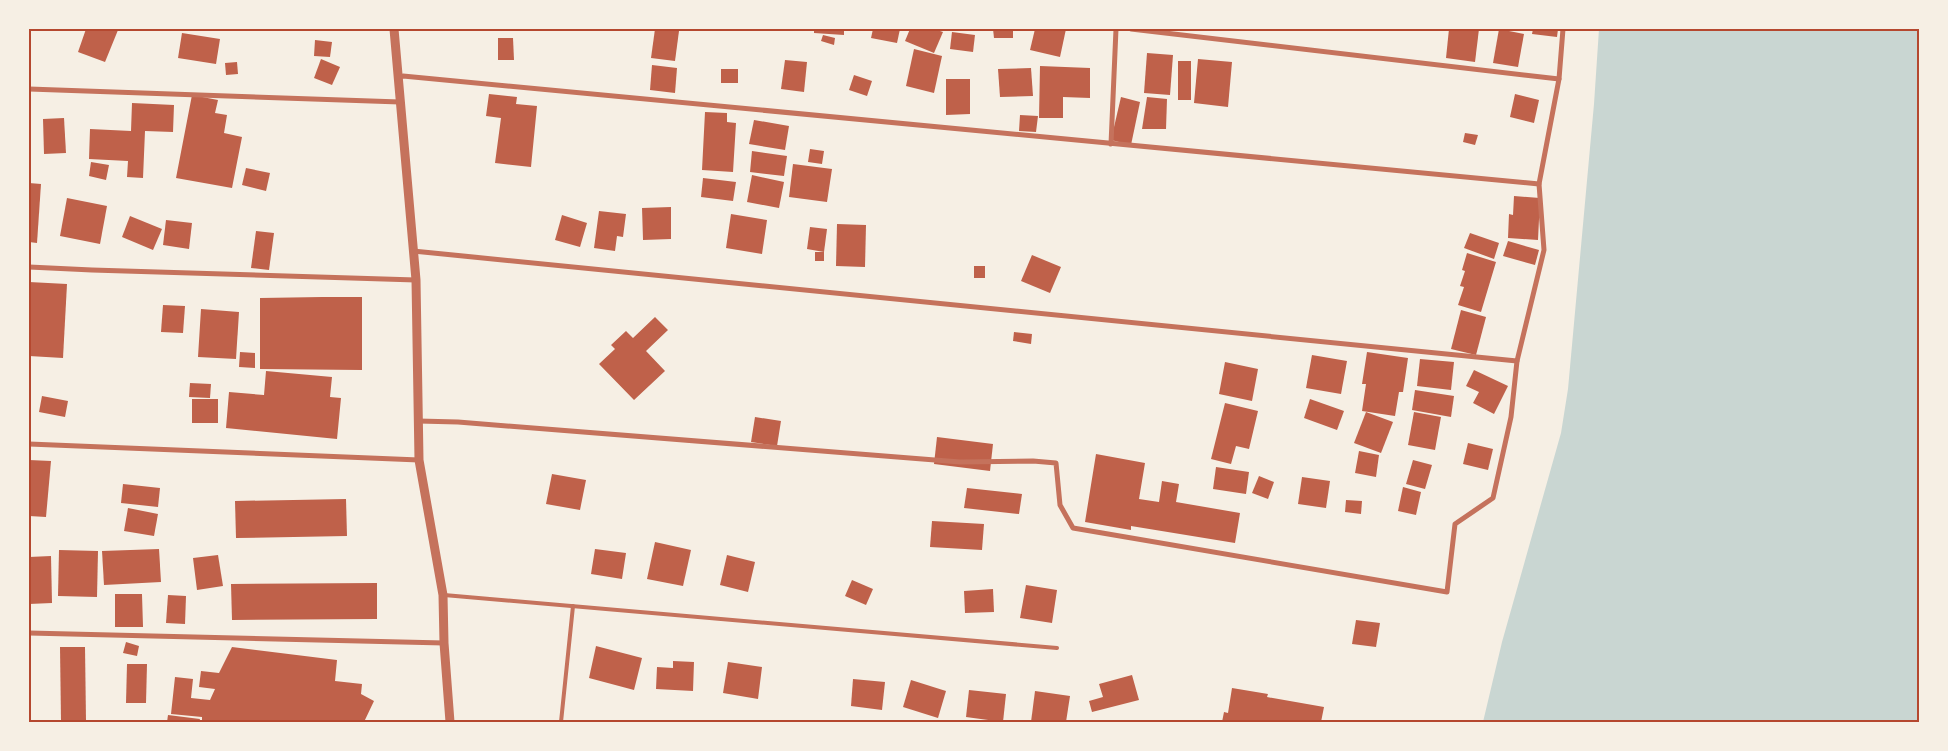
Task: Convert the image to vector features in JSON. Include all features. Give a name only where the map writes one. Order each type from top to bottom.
[{"type":"street","points":[[394,29],[416,280],[419,460],[444,595],[444,643],[450,722]]},
{"type":"street","points":[[1111,144],[1116,29]]},
{"type":"street","points":[[1131,29],[1559,79]]},
{"type":"street","points":[[418,421],[458,422],[960,462],[1033,460],[1056,463],[1060,505],[1074,528],[1447,592],[1455,524],[1493,498],[1511,417],[1517,361],[1544,250],[1539,184],[1559,79],[1563,29]]},
{"type":"street","points":[[398,78],[413,77],[1539,184]]},
{"type":"street","points":[[29,89],[400,102]]},
{"type":"street","points":[[413,252],[1517,361]]},
{"type":"street","points":[[29,267],[416,280]]},
{"type":"street","points":[[29,444],[419,460]]},
{"type":"street","points":[[29,633],[444,643]]},
{"type":"lane","points":[[444,595],[1057,648]]},
{"type":"lane","points":[[561,722],[573,606]]},
{"type":"shaded area","points":[[1599,29],[1919,29],[1919,722],[1483,722],[1502,642],[1561,433],[1568,389]]},
{"type":"building","points":[[86,29],[118,30],[105,62],[78,52]]},
{"type":"building","points":[[655,29],[679,31],[675,61],[651,58]]},
{"type":"building","points":[[814,29],[844,29],[844,35],[814,33]]},
{"type":"building","points":[[873,29],[900,29],[897,43],[871,38]]},
{"type":"building","points":[[910,29],[934,29],[943,32],[934,53],[905,41]]},
{"type":"building","points":[[993,29],[1013,29],[1013,38],[994,38]]},
{"type":"building","points":[[1035,29],[1066,29],[1060,57],[1030,50]]},
{"type":"building","points":[[1449,29],[1479,29],[1475,62],[1446,58]]},
{"type":"building","points":[[1499,29],[1524,34],[1518,67],[1493,63]]},
{"type":"building","points":[[1533,29],[1558,29],[1557,37],[1532,34]]},
{"type":"building","points":[[952,32],[975,35],[973,52],[950,49]]},
{"type":"building","points":[[182,33],[220,39],[216,64],[178,58]]},
{"type":"building","points":[[823,35],[835,38],[834,45],[821,41]]},
{"type":"building","points":[[498,38],[513,38],[514,60],[498,60]]},
{"type":"building","points":[[315,40],[332,42],[330,57],[314,56]]},
{"type":"building","points":[[914,49],[942,56],[934,93],[906,86]]},
{"type":"building","points":[[1147,53],[1173,55],[1170,95],[1144,93]]},
{"type":"building","points":[[321,59],[340,67],[332,85],[314,78]]},
{"type":"building","points":[[1198,59],[1232,62],[1228,107],[1194,103]]},
{"type":"building","points":[[785,60],[807,62],[804,92],[781,89]]},
{"type":"building","points":[[1178,61],[1191,61],[1191,100],[1178,100]]},
{"type":"building","points":[[237,62],[238,74],[226,75],[225,63]]},
{"type":"building","points":[[652,65],[677,68],[675,93],[650,90]]},
{"type":"building","points":[[1040,66],[1090,68],[1090,98],[1063,97],[1063,118],[1039,118]]},
{"type":"building","points":[[1031,68],[1033,96],[1000,97],[998,69]]},
{"type":"building","points":[[721,69],[738,69],[738,83],[721,83]]},
{"type":"building","points":[[854,75],[872,81],[867,96],[849,90]]},
{"type":"building","points":[[946,79],[970,79],[970,114],[946,115]]},
{"type":"building","points":[[489,94],[517,97],[516,104],[537,106],[531,167],[495,163],[501,118],[486,116]]},
{"type":"building","points":[[1515,94],[1539,100],[1534,123],[1510,117]]},
{"type":"building","points":[[192,95],[218,100],[215,113],[227,115],[224,133],[242,137],[232,188],[176,178]]},
{"type":"building","points":[[1121,97],[1140,102],[1131,145],[1111,140]]},
{"type":"building","points":[[1147,97],[1167,99],[1166,129],[1142,129]]},
{"type":"building","points":[[132,103],[174,105],[173,132],[145,131],[143,178],[127,177],[128,161],[89,159],[90,129],[131,131]]},
{"type":"building","points":[[705,112],[727,113],[727,122],[736,123],[733,172],[702,170]]},
{"type":"building","points":[[1020,115],[1038,116],[1036,132],[1019,131]]},
{"type":"building","points":[[64,118],[66,153],[44,154],[43,119]]},
{"type":"building","points":[[754,120],[789,126],[785,150],[749,144]]},
{"type":"building","points":[[1465,133],[1478,135],[1475,145],[1463,142]]},
{"type":"building","points":[[810,149],[824,151],[822,164],[808,162]]},
{"type":"building","points":[[752,151],[787,156],[784,176],[750,172]]},
{"type":"building","points":[[91,162],[109,165],[106,180],[89,176]]},
{"type":"building","points":[[793,164],[832,169],[827,202],[789,197]]},
{"type":"building","points":[[246,168],[270,173],[266,191],[242,185]]},
{"type":"building","points":[[752,175],[784,182],[779,208],[747,202]]},
{"type":"building","points":[[703,178],[736,182],[733,201],[701,197]]},
{"type":"building","points":[[29,183],[41,184],[37,243],[29,242]]},
{"type":"building","points":[[1514,196],[1540,198],[1538,240],[1508,238],[1509,214],[1513,215]]},
{"type":"building","points":[[67,198],[107,206],[100,244],[60,236]]},
{"type":"building","points":[[671,207],[671,239],[643,240],[642,208]]},
{"type":"building","points":[[599,211],[626,214],[623,237],[617,236],[615,251],[594,248]]},
{"type":"building","points":[[731,214],[767,220],[762,254],[726,248]]},
{"type":"building","points":[[562,215],[587,223],[580,247],[555,240]]},
{"type":"building","points":[[130,216],[162,229],[153,250],[122,237]]},
{"type":"building","points":[[166,220],[192,223],[189,249],[163,245]]},
{"type":"building","points":[[837,224],[866,225],[865,267],[836,266]]},
{"type":"building","points":[[810,227],[827,229],[824,252],[807,249]]},
{"type":"building","points":[[256,231],[274,233],[269,270],[251,268]]},
{"type":"building","points":[[1470,233],[1499,243],[1494,259],[1464,248]]},
{"type":"building","points":[[1508,241],[1539,250],[1535,265],[1503,256]]},
{"type":"building","points":[[815,252],[824,252],[824,261],[815,261]]},
{"type":"building","points":[[1467,253],[1496,262],[1481,312],[1458,305],[1464,287],[1460,286],[1465,271],[1462,270]]},
{"type":"building","points":[[1032,255],[1061,267],[1050,293],[1021,281]]},
{"type":"building","points":[[974,266],[985,266],[985,278],[974,278]]},
{"type":"building","points":[[29,282],[67,284],[63,358],[29,356]]},
{"type":"building","points":[[362,297],[362,370],[260,369],[260,298]]},
{"type":"building","points":[[163,305],[185,306],[183,333],[161,332]]},
{"type":"building","points":[[201,309],[239,312],[236,359],[198,357]]},
{"type":"building","points":[[1461,310],[1486,317],[1476,355],[1451,349]]},
{"type":"building","points":[[655,317],[668,330],[646,351],[665,371],[634,400],[599,364],[615,349],[611,345],[626,331],[633,338]]},
{"type":"building","points":[[1014,332],[1032,334],[1031,344],[1013,341]]},
{"type":"building","points":[[240,352],[255,353],[255,368],[239,367]]},
{"type":"building","points":[[1367,352],[1408,358],[1403,392],[1399,392],[1395,416],[1362,411],[1366,384],[1362,384]]},
{"type":"building","points":[[1312,355],[1347,361],[1341,394],[1306,388]]},
{"type":"building","points":[[1420,359],[1454,362],[1451,390],[1417,386]]},
{"type":"building","points":[[1225,362],[1258,369],[1252,401],[1219,394]]},
{"type":"building","points":[[1474,370],[1508,386],[1494,414],[1473,403],[1479,392],[1466,386]]},
{"type":"building","points":[[266,371],[332,377],[330,397],[341,398],[337,439],[226,428],[229,392],[264,395]]},
{"type":"building","points":[[190,383],[211,384],[210,398],[189,397]]},
{"type":"building","points":[[1415,390],[1454,396],[1451,417],[1412,410]]},
{"type":"building","points":[[42,396],[68,401],[65,417],[39,412]]},
{"type":"building","points":[[192,399],[218,399],[218,423],[192,423]]},
{"type":"building","points":[[1310,399],[1344,411],[1337,430],[1304,418]]},
{"type":"building","points":[[1225,403],[1258,411],[1249,449],[1236,446],[1231,464],[1211,459]]},
{"type":"building","points":[[1366,412],[1393,422],[1381,453],[1354,443]]},
{"type":"building","points":[[1414,412],[1441,417],[1435,450],[1408,445]]},
{"type":"building","points":[[755,417],[781,421],[777,446],[751,442]]},
{"type":"building","points":[[937,437],[993,444],[990,471],[934,464]]},
{"type":"building","points":[[1468,443],[1493,449],[1488,470],[1463,464]]},
{"type":"building","points":[[1359,451],[1379,455],[1376,477],[1355,473]]},
{"type":"building","points":[[1096,454],[1145,463],[1139,499],[1159,502],[1162,481],[1179,484],[1176,502],[1240,513],[1235,543],[1131,526],[1131,530],[1085,522]]},
{"type":"building","points":[[29,460],[51,461],[46,517],[29,516]]},
{"type":"building","points":[[1413,460],[1432,465],[1425,489],[1406,484]]},
{"type":"building","points":[[1216,467],[1249,472],[1246,494],[1213,489]]},
{"type":"building","points":[[552,474],[586,480],[580,510],[546,504]]},
{"type":"building","points":[[1259,476],[1274,482],[1268,499],[1252,493]]},
{"type":"building","points":[[1302,477],[1330,481],[1326,508],[1298,504]]},
{"type":"building","points":[[123,484],[160,488],[158,507],[121,503]]},
{"type":"building","points":[[1403,487],[1421,492],[1416,515],[1398,511]]},
{"type":"building","points":[[967,488],[1022,494],[1019,514],[964,508]]},
{"type":"building","points":[[346,499],[347,536],[236,538],[235,501]]},
{"type":"building","points":[[1346,500],[1362,501],[1361,514],[1345,512]]},
{"type":"building","points":[[128,508],[158,514],[154,536],[124,531]]},
{"type":"building","points":[[932,521],[984,524],[982,550],[930,547]]},
{"type":"building","points":[[655,542],[691,550],[683,586],[647,579]]},
{"type":"building","points":[[159,549],[161,582],[104,585],[102,551]]},
{"type":"building","points":[[595,549],[626,553],[622,579],[591,574]]},
{"type":"building","points":[[59,550],[98,551],[97,597],[58,596]]},
{"type":"building","points":[[218,555],[223,586],[197,590],[193,558]]},
{"type":"building","points":[[727,555],[755,562],[748,592],[720,585]]},
{"type":"building","points":[[51,556],[52,603],[29,604],[29,557]]},
{"type":"building","points":[[852,580],[873,589],[866,605],[845,596]]},
{"type":"building","points":[[377,583],[377,619],[232,620],[231,584]]},
{"type":"building","points":[[1026,585],[1057,590],[1052,623],[1020,618]]},
{"type":"building","points":[[993,589],[994,612],[965,613],[964,591]]},
{"type":"building","points":[[115,594],[142,594],[143,627],[115,627]]},
{"type":"building","points":[[168,595],[186,596],[185,624],[166,623]]},
{"type":"building","points":[[1356,620],[1380,623],[1376,647],[1352,644]]},
{"type":"building","points":[[126,642],[139,646],[137,656],[123,653]]},
{"type":"building","points":[[596,646],[642,658],[634,690],[589,678]]},
{"type":"building","points":[[60,647],[85,647],[86,721],[61,721]]},
{"type":"building","points":[[232,647],[337,660],[335,681],[362,684],[361,694],[374,701],[364,722],[202,722],[202,717],[171,714],[175,677],[193,679],[191,698],[210,700],[215,689],[199,687],[201,671],[219,673]]},
{"type":"building","points":[[673,661],[694,662],[693,691],[656,689],[657,667],[673,668]]},
{"type":"building","points":[[728,662],[762,667],[758,699],[723,693]]},
{"type":"building","points":[[127,664],[147,664],[146,703],[126,703]]},
{"type":"building","points":[[1132,675],[1139,700],[1092,712],[1089,701],[1103,697],[1099,684]]},
{"type":"building","points":[[853,679],[885,682],[882,710],[851,706]]},
{"type":"building","points":[[911,680],[946,691],[938,718],[903,707]]},
{"type":"building","points":[[1232,688],[1268,694],[1267,697],[1324,707],[1321,722],[1222,722],[1224,712],[1228,713]]},
{"type":"building","points":[[969,690],[1006,694],[1003,722],[966,717]]},
{"type":"building","points":[[1035,691],[1070,696],[1066,722],[1031,722]]},
{"type":"building","points":[[168,715],[200,719],[199,722],[167,722]]}]
